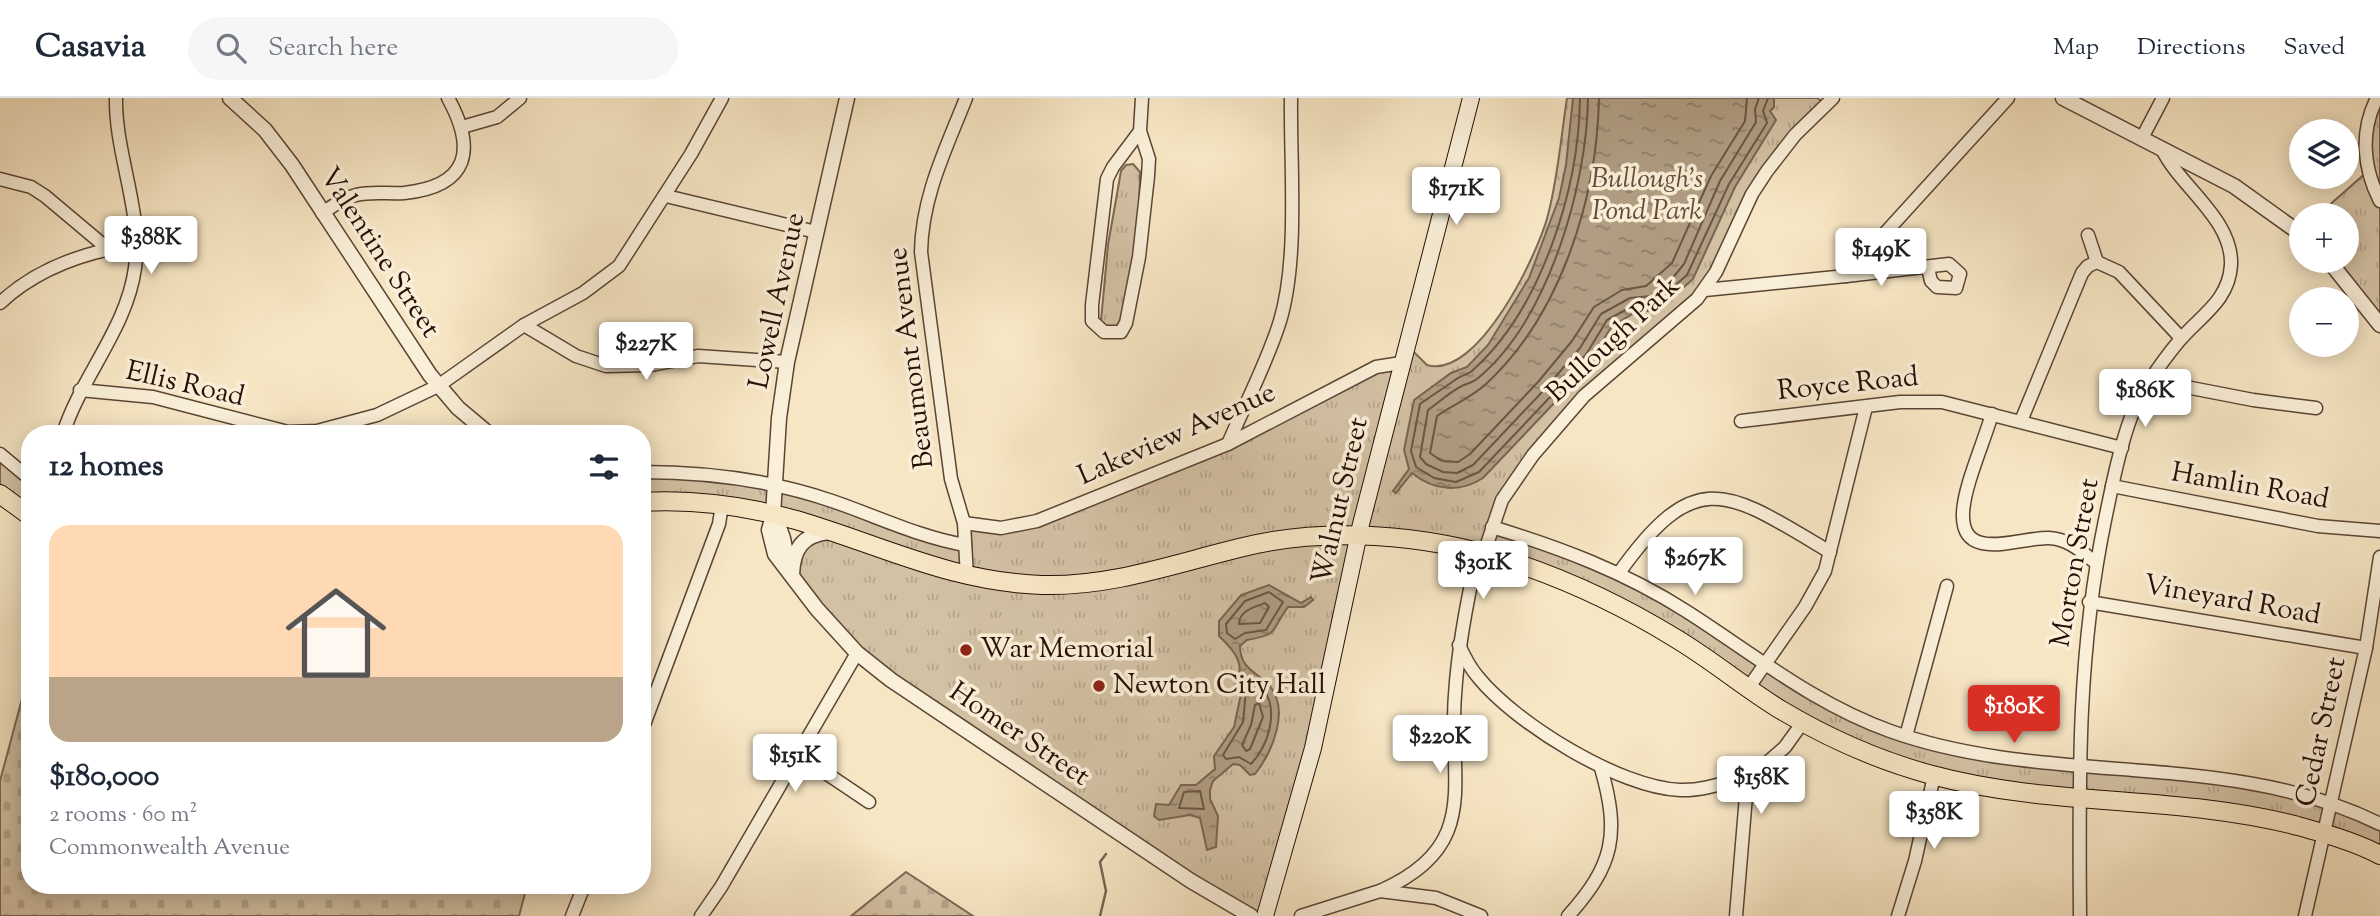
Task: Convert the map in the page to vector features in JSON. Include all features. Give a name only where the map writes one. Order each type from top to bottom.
[{"type":"main road","name":"Walnut Street","points":[[1265,916],[1313,748],[1358,535],[1472,98]]},
{"type":"main road","points":[[0,494],[21,509]]},
{"type":"main road","points":[[651,502],[722,505],[830,531],[922,565],[967,577],[1045,585],[1080,584],[1132,576],[1271,541],[1314,535],[1358,535],[1481,553],[1542,572],[1608,600],[1672,636],[1803,722],[1863,751],[1934,776],[1984,786],[2219,810],[2325,833],[2380,855]]},
{"type":"street","points":[[66,425],[80,390],[126,306],[136,255],[116,120],[116,98]]},
{"type":"street","name":"Valentine Street","points":[[230,98],[265,130],[292,165],[438,386],[463,414],[477,425]]},
{"type":"street","points":[[322,213],[356,195],[418,191],[442,181],[460,167],[465,158],[462,127],[448,98]]},
{"type":"street","points":[[462,127],[497,117],[520,98]]},
{"type":"street","name":"Ellis Road","points":[[346,425],[438,386],[524,325],[583,293],[619,266],[666,196],[722,98]]},
{"type":"street","name":"Lowell Avenue","points":[[773,516],[787,362],[848,98]]},
{"type":"street","name":"Beaumont Avenue","points":[[966,98],[929,190],[921,234],[925,285],[951,479],[964,523],[967,577]]},
{"type":"street","points":[[1140,131],[1112,167],[1107,179],[1091,305],[1092,321],[1104,332],[1121,332],[1130,307],[1149,159],[1140,131],[1142,98]]},
{"type":"street","points":[[1228,444],[1270,349],[1286,296],[1291,214],[1290,98]]},
{"type":"street","points":[[1846,276],[2008,98]]},
{"type":"street","points":[[2063,98],[2234,186],[2289,225]]},
{"type":"street","points":[[2142,138],[2163,98]]},
{"type":"street","points":[[2377,98],[2368,122],[2365,148],[2370,175],[2380,201]]},
{"type":"street","name":"Bullough Park","points":[[1301,916],[1405,881],[1423,868],[1436,852],[1454,813],[1458,789],[1454,699],[1458,645],[1481,553],[1510,486],[1567,414],[1626,359],[1680,316],[1705,290],[1763,176],[1825,100]]},
{"type":"street","name":"Morton Street","points":[[2080,916],[2080,692],[2089,602],[2112,486],[2131,417],[2150,380],[2181,338],[2224,295],[2229,279],[2230,248],[2222,229],[2168,163],[2162,149]]},
{"type":"street","points":[[0,178],[38,191],[110,249]]},
{"type":"street","points":[[666,196],[816,232]]},
{"type":"street","points":[[2088,235],[2097,262],[2119,272],[2181,338]]},
{"type":"street","points":[[0,303],[37,275],[89,253],[110,249],[136,255]]},
{"type":"street","points":[[2021,421],[2082,273],[2097,262]]},
{"type":"street","points":[[1705,290],[1928,268]]},
{"type":"street","points":[[2339,273],[2380,325]]},
{"type":"street","points":[[524,325],[576,356],[606,366],[651,365],[698,356],[787,362]]},
{"type":"street","name":"Lakeview Avenue","points":[[964,523],[1001,527],[1037,521],[1162,473],[1228,444],[1376,366],[1401,363]]},
{"type":"street","points":[[2150,380],[2253,400],[2316,408]]},
{"type":"street","name":"Ellis Road","points":[[80,390],[153,397],[261,425]]},
{"type":"street","name":"Royce Road","points":[[1741,421],[1926,401],[1992,414],[2122,448]]},
{"type":"street","points":[[1749,687],[1812,596],[1825,571],[1867,407]]},
{"type":"street","points":[[1992,414],[1966,497],[1964,530],[1971,539],[1983,545],[2050,538],[2065,541],[2096,563]]},
{"type":"street","points":[[0,454],[21,472]]},
{"type":"street","points":[[651,472],[700,473],[775,485],[830,500],[929,536],[965,545]]},
{"type":"street","name":"Hamlin Road","points":[[2112,486],[2318,526],[2380,531]]},
{"type":"street","points":[[1619,573],[1663,519],[1692,500],[1720,499],[1744,504],[1830,552]]},
{"type":"street","points":[[651,706],[719,524],[722,505]]},
{"type":"street","points":[[773,516],[780,528],[789,570]]},
{"type":"street","points":[[1492,527],[1550,545],[1619,573],[1685,611],[1764,665],[1838,708],[1906,736],[1972,754],[2078,767],[2136,769],[2236,781],[2331,805],[2380,824]]},
{"type":"street","points":[[789,570],[800,544],[810,536],[830,531]]},
{"type":"street","name":"Cedar Street","points":[[2305,916],[2366,648],[2380,557]]},
{"type":"street","name":"Homer Street","points":[[789,570],[857,653],[891,680],[1191,881],[1251,916]]},
{"type":"street","points":[[1906,736],[1947,586]]},
{"type":"street","name":"Vineyard Road","points":[[2089,602],[2366,648]]},
{"type":"street","points":[[1458,645],[1478,677],[1492,692],[1601,768],[1637,783],[1683,790],[1711,788],[1753,775],[1785,747],[1803,722]]},
{"type":"street","points":[[701,916],[799,755],[857,653]]},
{"type":"street","points":[[799,755],[869,802]]},
{"type":"street","points":[[1568,916],[1598,879],[1612,842],[1609,796],[1601,768]]},
{"type":"street","points":[[1737,916],[1746,796],[1753,775]]},
{"type":"street","points":[[1898,916],[1915,861],[1934,776]]},
{"type":"street","points":[[1380,891],[1436,898],[1481,916]]},
{"type":"street","points":[[572,916],[581,894]]},
{"type":"green space","name":"Bullough's Pond Park","points":[[1567,98],[1817,98],[1826,104],[1774,160],[1715,275],[1626,359],[1533,455],[1493,527],[1619,573],[1801,688],[1931,744],[2236,781],[2380,824],[2380,855],[2325,833],[1905,767],[1749,687],[1542,572],[1358,535],[1265,916],[1251,916],[891,680],[792,575],[810,536],[790,519],[651,503],[651,473],[736,478],[964,545],[964,523],[1001,528],[1162,473],[1376,367],[1401,363],[1405,349],[1415,353],[1427,365],[1446,364],[1466,353],[1485,334],[1519,284],[1542,233],[1557,172]]},
{"type":"green space","points":[[2380,98],[2380,325],[2359,299],[2359,287],[2350,287],[2339,273],[2359,273],[2359,203],[2332,203],[2348,189],[2359,189],[2359,179],[2368,171],[2366,148]]},
{"type":"green space","points":[[1133,164],[1140,172],[1134,254],[1126,300],[1115,328],[1103,326],[1101,321],[1108,245],[1121,171],[1126,165]]},
{"type":"green space","points":[[0,454],[21,472],[21,509],[0,494]]},
{"type":"green space","points":[[21,703],[21,894],[525,894],[519,916],[0,916],[0,781]]},
{"type":"green space","points":[[906,872],[973,916],[851,916]]},
{"type":"water","points":[[1573,98],[1774,98],[1774,107],[1770,111],[1776,120],[1735,187],[1693,279],[1658,310],[1636,312],[1612,326],[1592,358],[1557,400],[1483,478],[1465,486],[1447,488],[1429,483],[1412,473],[1396,493],[1393,491],[1409,469],[1404,450],[1414,400],[1451,373],[1467,367],[1488,345],[1529,278],[1559,198],[1566,165]]},
{"type":"water","points":[[1269,585],[1301,603],[1311,597],[1313,600],[1304,607],[1288,607],[1270,634],[1247,640],[1240,646],[1245,664],[1268,684],[1275,694],[1279,717],[1268,754],[1255,774],[1250,775],[1240,765],[1233,764],[1213,781],[1210,799],[1218,816],[1216,847],[1207,850],[1200,818],[1190,815],[1159,820],[1154,816],[1156,804],[1169,805],[1181,785],[1196,785],[1215,769],[1214,756],[1234,727],[1241,694],[1234,686],[1240,672],[1238,660],[1219,636],[1219,621],[1241,595]]},
{"type":"waterway","points":[[1100,916],[1106,891],[1100,862],[1106,854]]},
{"type":"place","name":"War Memorial","points":[[966,650]]},
{"type":"place","name":"Newton City Hall","points":[[1099,686]]}]
